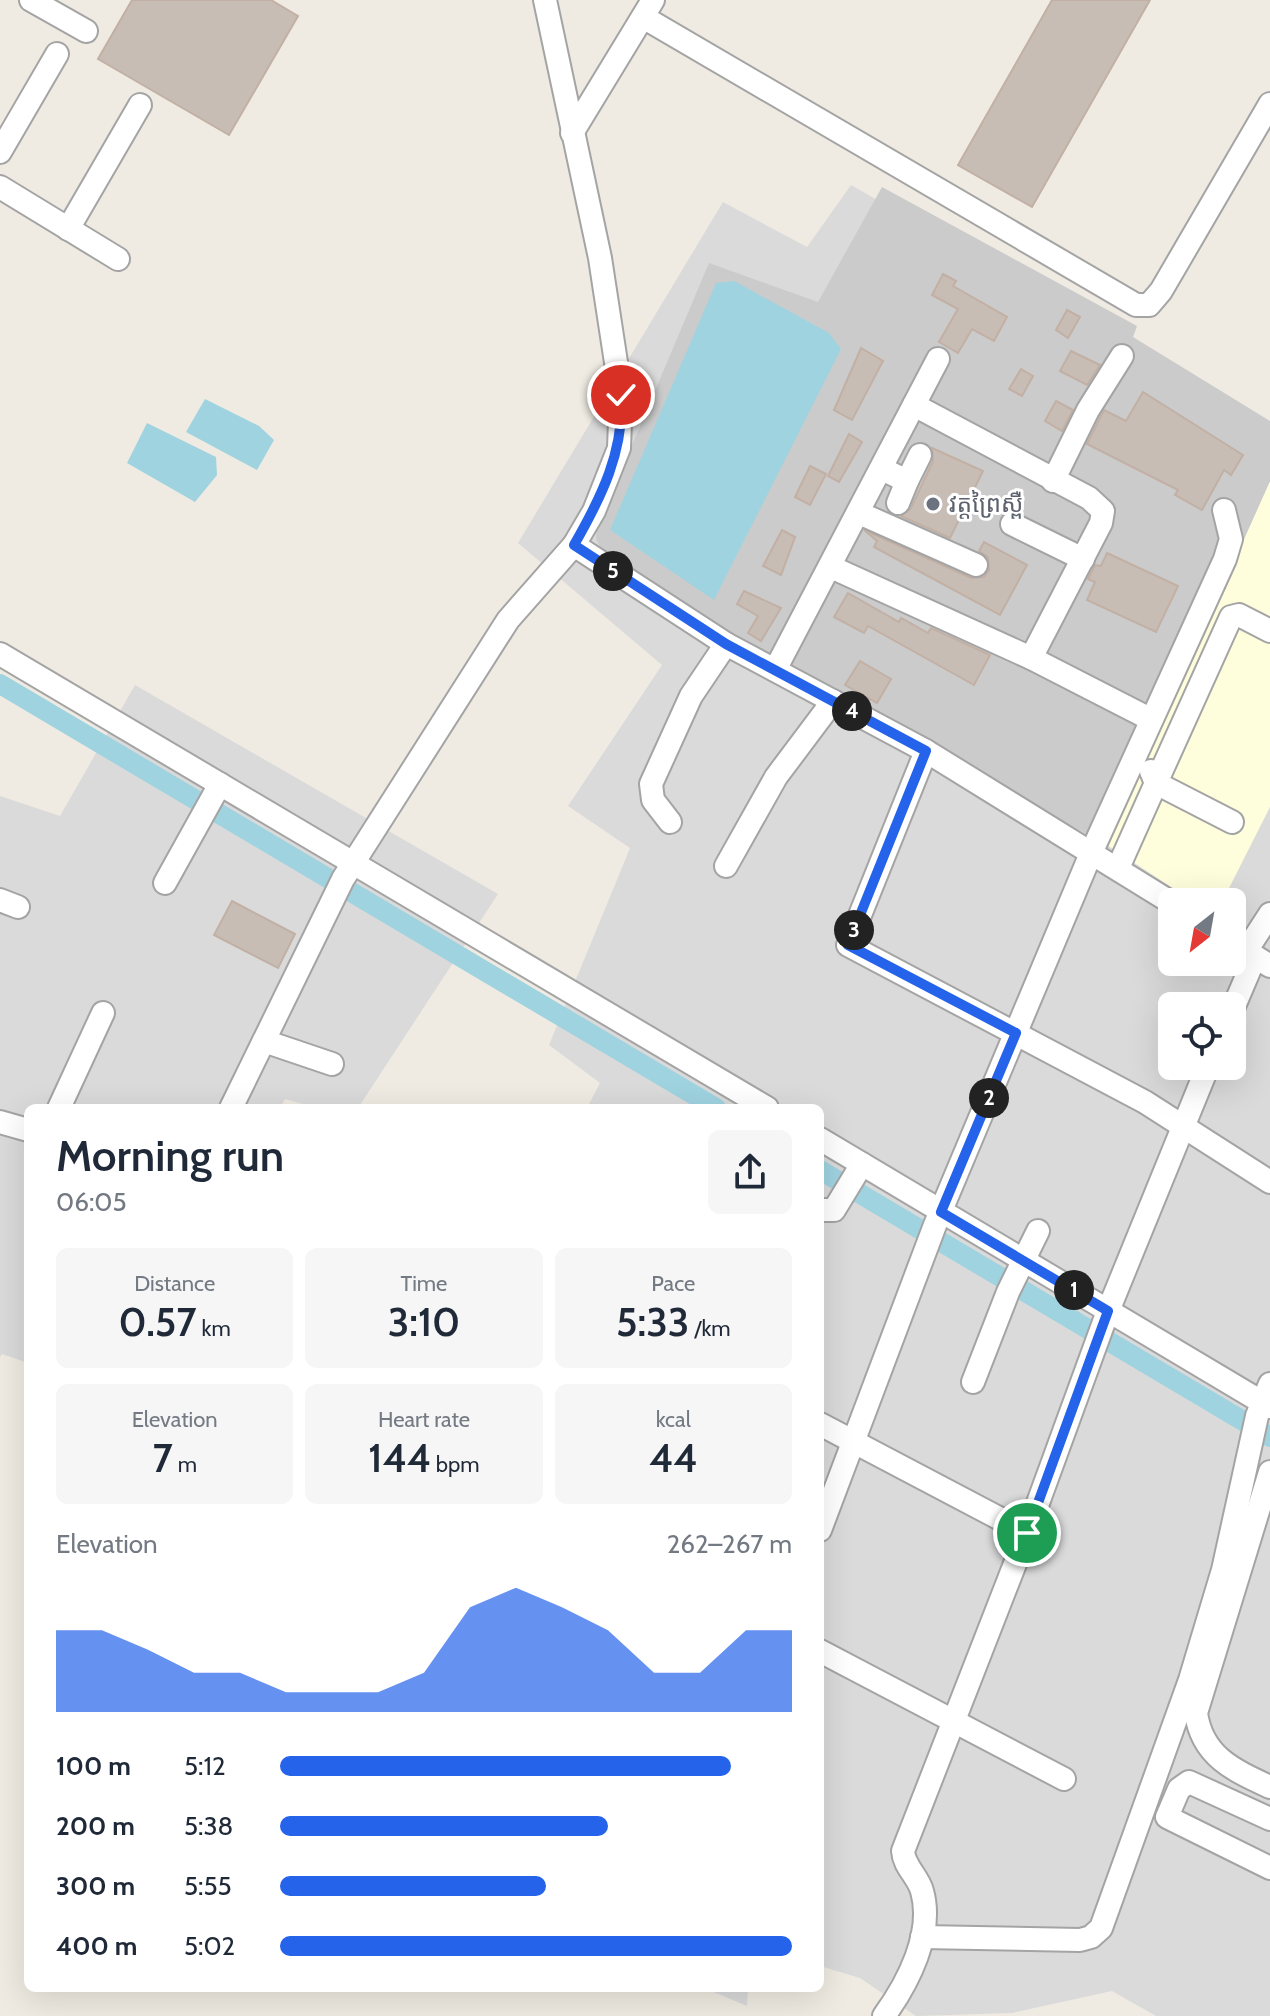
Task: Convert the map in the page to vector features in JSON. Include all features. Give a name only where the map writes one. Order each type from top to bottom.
[{"type":"street","points":[[31,0],[86,31]]},
{"type":"street","points":[[233,1104],[344,878],[508,620],[574,545],[594,511],[619,448],[623,420],[600,258],[545,0]]},
{"type":"street","points":[[572,133],[648,8],[1136,305],[1149,305],[1161,291],[1270,104]]},
{"type":"street","points":[[0,152],[57,54]]},
{"type":"street","points":[[68,229],[140,105]]},
{"type":"street","points":[[0,187],[118,259]]},
{"type":"street","points":[[1053,481],[1088,410],[1122,356]]},
{"type":"street","points":[[775,670],[938,359]]},
{"type":"street","points":[[914,405],[1089,498],[1103,511],[1101,523],[1031,658]]},
{"type":"street","points":[[898,503],[920,455]]},
{"type":"street","points":[[882,469],[907,481]]},
{"type":"street","points":[[824,1520],[935,1226],[1132,759],[1225,559],[1231,539],[1224,510]]},
{"type":"street","points":[[859,513],[976,565]]},
{"type":"street","points":[[1012,524],[1083,559]]},
{"type":"street","points":[[574,545],[726,644],[926,751],[1158,894]]},
{"type":"street","points":[[831,567],[1031,658],[1150,719]]},
{"type":"street","points":[[1118,868],[1231,617],[1239,615],[1270,631]]},
{"type":"street","points":[[670,822],[653,800],[651,784],[691,696],[726,644]]},
{"type":"street","points":[[0,654],[211,799],[344,878],[760,1104]]},
{"type":"street","points":[[726,866],[776,777],[833,701]]},
{"type":"street","points":[[926,751],[848,945],[1183,1125],[1270,1182]]},
{"type":"street","points":[[1132,759],[1151,771],[1156,783],[1232,822]]},
{"type":"street","points":[[165,883],[211,799]]},
{"type":"street","points":[[1238,992],[1251,954],[1270,914]]},
{"type":"street","points":[[61,1104],[103,1013]]},
{"type":"street","points":[[264,1041],[332,1064]]},
{"type":"street","points":[[884,2016],[902,1988],[922,1937],[922,1890],[904,1860],[903,1851],[1027,1533],[1102,1327],[1202,1080]]},
{"type":"street","points":[[0,1122],[24,1129]]},
{"type":"street","points":[[824,1144],[854,1179],[1102,1327],[1263,1409],[1223,1570],[1190,1680],[1101,1928],[1091,1937],[1080,1940],[922,1937]]},
{"type":"street","points":[[824,1210],[834,1210],[854,1179]]},
{"type":"street","points":[[973,1382],[1016,1275],[1038,1231]]},
{"type":"street","points":[[824,1426],[1027,1533]]},
{"type":"street","points":[[1270,1472],[1196,1713],[1199,1736],[1206,1745],[1228,1765],[1270,1787]]},
{"type":"street","points":[[824,1653],[1064,1779]]},
{"type":"street","points":[[1270,1819],[1189,1782],[1179,1789],[1167,1817],[1270,1868]]},
{"type":"shaded area","points":[[851,185],[1270,424],[1270,2016],[1156,2016],[1112,1991],[1012,2013],[916,2016],[860,1978],[824,1967],[824,1104],[589,1104],[600,1083],[549,1045],[630,848],[568,806],[662,665],[518,543],[723,202],[807,247]]},
{"type":"shaded area","name":"វត្តព្រៃស្ពឺ","points":[[882,187],[1137,326],[1133,337],[1270,421],[1270,481],[1107,845],[780,666],[602,551],[596,539],[597,528],[709,263],[818,302]]},
{"type":"shaded area","points":[[1270,481],[1270,807],[1229,888],[1173,888],[1107,845]]},
{"type":"shaded area","points":[[135,685],[498,894],[361,1104],[303,1104],[285,1099],[282,1104],[24,1104],[24,1362],[2,1354],[0,1357],[0,796],[60,816]]},
{"type":"shaded area","points":[[714,1992],[748,1992],[747,2006]]},
{"type":"water","points":[[734,281],[829,333],[841,349],[714,600],[610,530],[716,283]]},
{"type":"water","points":[[205,399],[259,426],[274,440],[257,470],[186,432]]},
{"type":"water","points":[[147,423],[216,457],[217,475],[195,502],[127,463]]},
{"type":"building","points":[[132,0],[271,0],[298,16],[229,135],[98,59]]},
{"type":"building","points":[[1052,0],[1150,0],[1032,207],[958,165]]},
{"type":"building","points":[[943,274],[956,281],[953,286],[1007,317],[994,341],[972,329],[958,353],[939,342],[958,309],[932,295]]},
{"type":"building","points":[[1067,310],[1080,317],[1068,338],[1056,330]]},
{"type":"building","points":[[861,348],[883,361],[852,420],[834,410]]},
{"type":"building","points":[[1071,351],[1100,365],[1087,385],[1060,371]]},
{"type":"building","points":[[1021,369],[1033,376],[1022,396],[1009,389]]},
{"type":"building","points":[[1143,392],[1243,455],[1231,475],[1224,470],[1202,510],[1175,495],[1178,490],[1087,444],[1104,410],[1126,421]]},
{"type":"building","points":[[1056,401],[1073,410],[1062,431],[1045,421]]},
{"type":"building","points":[[849,434],[862,442],[839,482],[828,476]]},
{"type":"building","points":[[932,448],[983,471],[950,538],[901,516],[911,508],[933,461]]},
{"type":"building","points":[[810,466],[826,474],[810,505],[795,497]]},
{"type":"building","points":[[782,530],[795,537],[781,575],[763,566]]},
{"type":"building","points":[[864,530],[971,578],[984,577],[989,570],[988,557],[979,551],[984,542],[1027,565],[1000,615],[874,547],[877,541]]},
{"type":"building","points":[[1107,553],[1178,586],[1156,632],[1087,600],[1095,582],[1088,579],[1095,565],[1101,566]]},
{"type":"building","points":[[744,591],[781,608],[761,641],[748,633],[758,616],[737,604]]},
{"type":"building","points":[[848,593],[899,622],[901,618],[928,633],[931,628],[990,655],[974,685],[868,626],[864,633],[834,617]]},
{"type":"building","points":[[860,661],[891,679],[877,703],[845,685]]},
{"type":"building","points":[[232,901],[295,934],[278,968],[214,935]]},
{"type":"waterway","points":[[0,684],[709,1104]]},
{"type":"waterway","points":[[824,1172],[1270,1437]]},
{"type":"place","name":"វត្តព្រៃស្ពឺ","points":[[933,504]]},
{"type":"route","points":[[621,395],[623,420],[619,448],[594,511],[574,545],[726,644],[926,751],[848,945],[1016,1033],[941,1212],[1108,1311],[1027,1533]]}]
